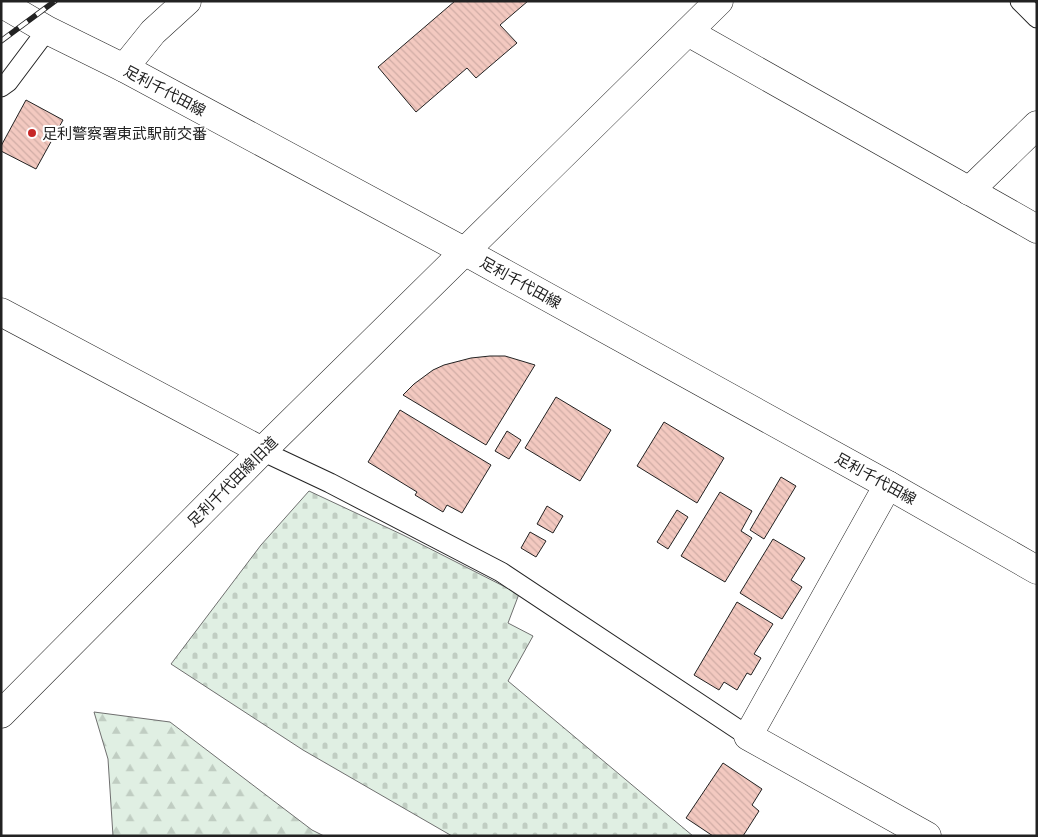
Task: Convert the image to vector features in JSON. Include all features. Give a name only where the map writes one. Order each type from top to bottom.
[{"type":"street","points":[[124,68],[153,32],[187,1]]},
{"type":"street","name":"足利千代田線旧道","points":[[1,714],[262,451],[719,1]]},
{"type":"street","name":"足利千代田線","points":[[1,3],[47,30],[124,68],[464,251],[888,485],[1037,570]]},
{"type":"street","points":[[688,32],[1037,229]]},
{"type":"street","points":[[969,191],[1037,125]]},
{"type":"street","points":[[1,312],[262,451]]},
{"type":"street","points":[[888,485],[748,736],[927,836]]},
{"type":"lane","points":[[1020,1],[1037,18]]},
{"type":"lane","points":[[1,87],[8,82],[47,30]]},
{"type":"lane","points":[[262,451],[330,483],[501,572],[748,736]]},
{"type":"green space","points":[[309,491],[403,535],[519,594],[508,623],[533,636],[508,681],[693,836],[452,836],[303,750],[171,664],[261,545]]},
{"type":"green space","points":[[94,712],[170,722],[312,830],[324,836],[113,836],[108,759]]},
{"type":"building","points":[[455,1],[528,1],[500,25],[517,43],[476,78],[467,68],[416,112],[378,67]]},
{"type":"building","name":"足利警察署東武駅前交番","points":[[26,100],[63,120],[36,169],[1,151],[1,146]]},
{"type":"building","points":[[505,356],[535,365],[486,445],[403,395],[433,370],[444,365],[471,358]]},
{"type":"building","points":[[556,397],[611,430],[580,481],[525,448]]},
{"type":"building","points":[[400,410],[491,465],[462,513],[447,505],[443,512],[415,495],[417,492],[368,462]]},
{"type":"building","points":[[664,422],[724,458],[697,503],[637,466]]},
{"type":"building","points":[[507,431],[521,440],[509,459],[495,451]]},
{"type":"building","points":[[781,477],[796,486],[764,539],[750,530]]},
{"type":"building","points":[[720,492],[752,511],[741,531],[752,538],[725,582],[681,556]]},
{"type":"building","points":[[547,506],[563,516],[553,533],[537,524]]},
{"type":"building","points":[[677,510],[688,517],[668,549],[657,542]]},
{"type":"building","points":[[530,532],[546,541],[536,557],[521,548]]},
{"type":"building","points":[[773,539],[805,558],[791,580],[802,587],[782,619],[740,593]]},
{"type":"building","points":[[737,602],[773,624],[754,654],[761,658],[751,675],[747,673],[737,690],[724,682],[719,690],[694,675]]},
{"type":"building","points":[[723,763],[762,789],[752,805],[759,811],[743,836],[713,836],[686,818]]},
{"type":"railway","points":[[1,41],[55,1]]},
{"type":"place","name":"足利警察署東武駅前交番","points":[[32,133]]}]
